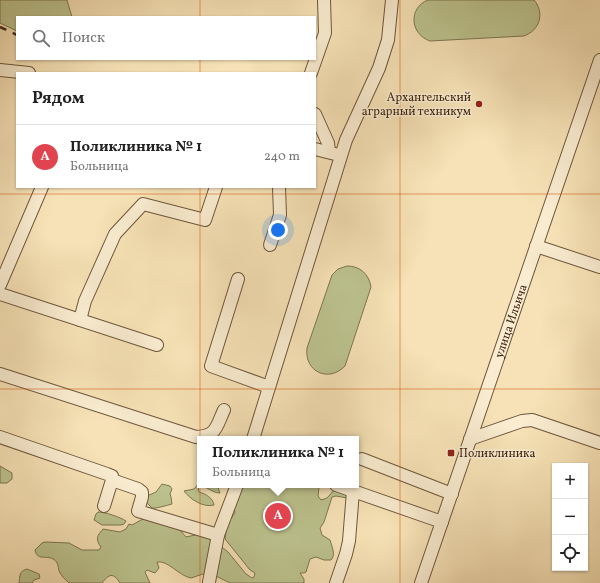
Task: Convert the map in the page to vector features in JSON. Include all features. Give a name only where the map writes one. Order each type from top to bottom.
[{"type":"street","points":[[316,59],[325,33],[324,0]]},
{"type":"street","points":[[254,436],[346,140],[379,68],[388,40],[392,0]]},
{"type":"street","points":[[311,72],[316,60]]},
{"type":"street","name":"улица Ильича","points":[[421,583],[600,60]]},
{"type":"street","points":[[0,70],[19,72]]},
{"type":"street","points":[[316,116],[328,143],[329,152]]},
{"type":"street","points":[[316,149],[342,155]]},
{"type":"street","points":[[0,285],[42,188]]},
{"type":"street","points":[[80,320],[85,301],[114,234],[143,204],[205,220],[216,188]]},
{"type":"street","points":[[270,245],[280,215],[279,188]]},
{"type":"street","points":[[536,246],[600,267]]},
{"type":"street","points":[[238,279],[211,366],[269,387]]},
{"type":"street","points":[[0,294],[157,345]]},
{"type":"street","points":[[0,374],[197,437]]},
{"type":"street","points":[[208,436],[215,430],[224,410]]},
{"type":"street","points":[[470,439],[522,421],[532,420],[600,443]]},
{"type":"street","points":[[0,437],[112,476],[104,506]]},
{"type":"street","points":[[362,459],[452,494]]},
{"type":"street","points":[[112,480],[138,489],[142,492],[138,511],[218,535]]},
{"type":"street","points":[[208,583],[218,535],[236,488]]},
{"type":"street","points":[[344,488],[442,522]]},
{"type":"street","points":[[336,583],[349,541],[353,491]]},
{"type":"green space","points":[[0,0],[67,0],[72,16],[16,16],[16,31],[0,23]]},
{"type":"green space","points":[[428,0],[534,0],[540,16],[534,30],[524,36],[430,41],[423,38],[418,33],[414,21],[417,9]]},
{"type":"green space","points":[[347,266],[360,269],[368,278],[371,287],[345,366],[332,374],[325,374],[313,369],[307,356],[307,348],[332,275],[338,269]]},
{"type":"green space","points":[[0,466],[12,473],[12,479],[7,483],[0,483]]},
{"type":"green space","points":[[162,484],[170,486],[172,489],[170,494],[172,504],[152,508],[146,502],[147,496],[156,492]]},
{"type":"green space","points":[[197,486],[199,492],[209,497],[214,505],[210,506],[201,504],[184,491],[194,489]]},
{"type":"green space","points":[[206,488],[218,488],[220,493]]},
{"type":"green space","points":[[241,488],[319,488],[318,496],[321,500],[327,498],[335,489],[347,491],[347,498],[336,496],[332,497],[324,522],[320,528],[322,535],[330,540],[333,548],[333,556],[331,560],[324,560],[316,557],[310,559],[306,572],[300,573],[304,579],[304,583],[230,583],[212,574],[206,573],[191,578],[165,563],[157,562],[159,568],[155,573],[147,570],[145,572],[150,583],[120,583],[115,577],[109,576],[102,583],[69,583],[59,571],[58,564],[53,559],[40,557],[35,550],[45,542],[69,543],[82,550],[99,550],[101,547],[98,542],[98,538],[103,529],[120,532],[126,529],[129,524],[132,525],[148,518],[179,529],[186,537],[200,534],[208,536],[228,552],[246,574],[252,578],[254,577],[255,573],[250,570],[225,539],[227,524],[235,513],[234,508]]},
{"type":"green space","points":[[98,512],[112,515],[126,521],[121,525],[102,525],[94,520]]},
{"type":"green space","points":[[27,569],[39,574],[40,578],[34,580],[32,583],[19,583],[21,572]]},
{"type":"railway","points":[[0,27],[16,35]]},
{"type":"place","name":"Архангельский аграрный техникум","points":[[479,104]]},
{"type":"place","name":"Поликлиника","points":[[451,453]]},
{"type":"place","name":"Поликлиника № 1","points":[[278,516]]}]
